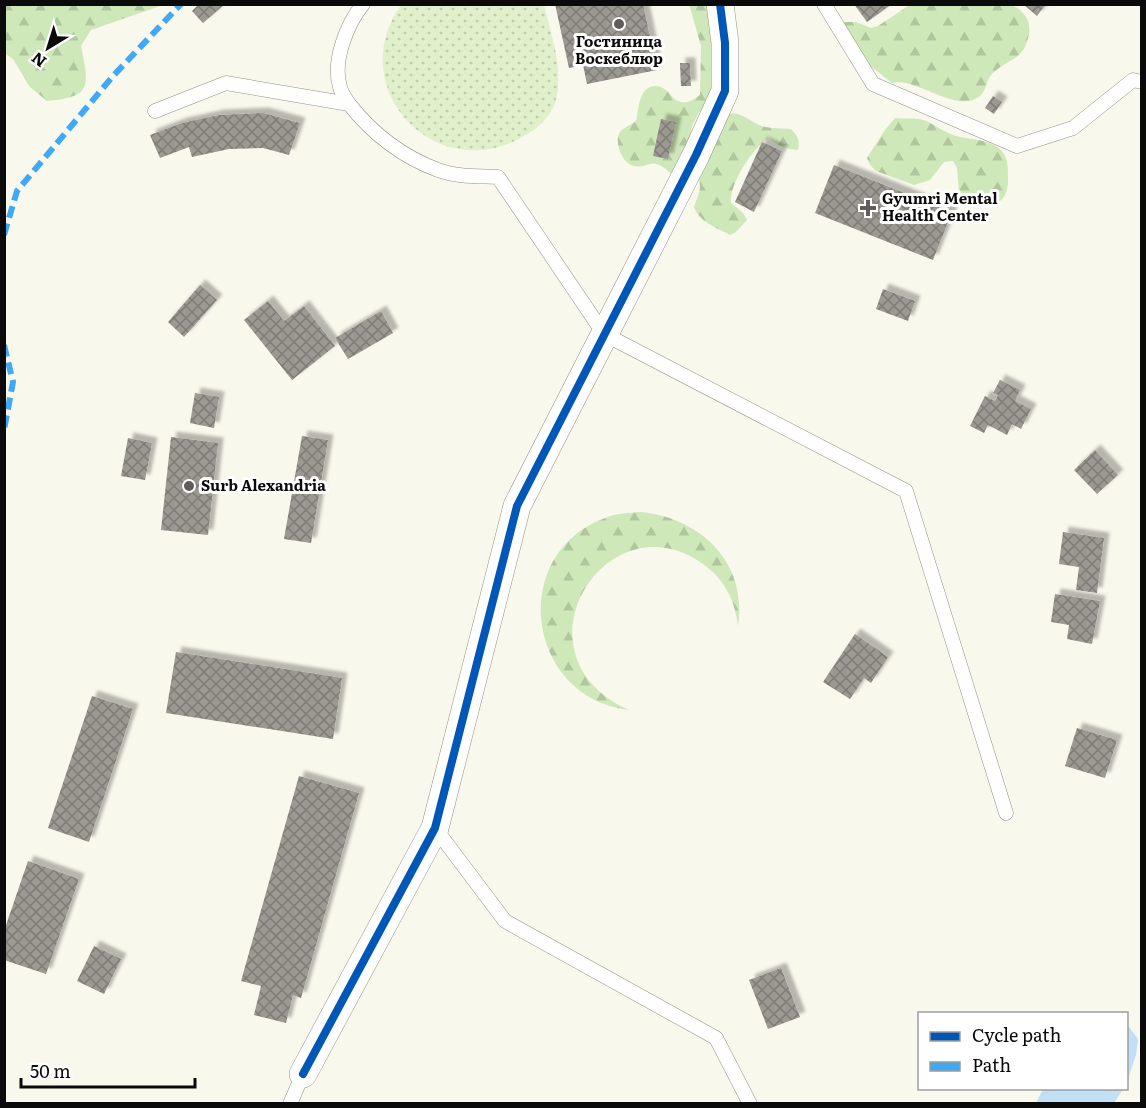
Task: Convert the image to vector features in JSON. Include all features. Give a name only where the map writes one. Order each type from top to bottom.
[{"type":"street","points":[[303,1074],[435,828],[517,506],[696,155],[724,91],[725,43],[720,4]]},
{"type":"lane","points":[[363,4],[344,36],[339,62],[339,86],[364,123],[386,142],[438,170],[463,176],[498,177],[604,334],[906,491],[1006,813]]},
{"type":"lane","points":[[824,4],[873,84],[1017,146],[1073,128],[1133,80],[1142,82]]},
{"type":"lane","points":[[155,111],[226,83],[349,104]]},
{"type":"lane","points":[[435,828],[505,921],[716,1038],[750,1104]]},
{"type":"lane","points":[[290,1104],[303,1074]]},
{"type":"green space","points":[[5,4],[163,5],[91,30],[81,46],[86,71],[84,87],[73,96],[47,101],[30,87],[13,59],[5,53]]},
{"type":"green space","points":[[689,4],[707,5],[721,69],[705,107],[699,112],[692,126],[689,141],[718,119],[732,113],[759,125],[791,129],[799,141],[798,150],[782,147],[769,138],[749,158],[738,176],[731,195],[731,203],[743,213],[747,220],[730,235],[705,221],[694,208],[700,190],[698,178],[674,177],[666,169],[655,164],[631,165],[624,159],[618,145],[620,132],[636,121],[639,103],[648,88],[655,86],[663,88],[681,102],[689,101],[700,95],[701,46]]},
{"type":"green space","points":[[911,4],[1012,5],[1020,10],[1028,20],[1027,43],[1016,58],[991,75],[980,96],[970,101],[948,99],[913,85],[892,83],[868,64],[840,22],[856,22],[871,28],[878,26]]},
{"type":"green space","points":[[401,5],[544,5],[558,66],[558,91],[547,118],[524,136],[491,149],[460,149],[431,139],[408,121],[391,97],[383,68],[386,37]]},
{"type":"green space","points":[[895,118],[923,120],[953,135],[994,145],[1005,156],[1008,165],[1007,189],[1004,197],[992,204],[967,198],[959,193],[957,168],[953,161],[944,162],[930,180],[914,185],[876,171],[867,158]]},
{"type":"green space","points":[[641,512],[663,516],[682,523],[715,547],[727,563],[735,582],[739,603],[738,626],[734,607],[723,583],[703,564],[667,548],[633,550],[605,566],[584,591],[573,622],[575,655],[593,685],[629,710],[594,700],[568,680],[550,653],[542,623],[542,591],[553,562],[574,536],[609,516]]},
{"type":"water","points":[[1128,1025],[1138,1039],[1136,1055],[1128,1079]]},
{"type":"water","points":[[1042,1090],[1122,1090],[1114,1103],[1036,1103]]},
{"type":"building","points":[[199,4],[225,4],[203,23],[192,11]]},
{"type":"building","points":[[555,4],[643,4],[657,70],[587,84],[583,65],[569,68]]},
{"type":"building","points":[[854,4],[892,4],[867,22]]},
{"type":"building","points":[[1023,4],[1046,4],[1037,16]]},
{"type":"building","points":[[680,63],[690,63],[691,86],[681,86]]},
{"type":"building","points":[[993,96],[1002,102],[994,114],[985,108]]},
{"type":"building","points":[[263,113],[300,123],[289,155],[263,148],[229,149],[192,157],[189,147],[160,158],[150,135],[182,123],[219,115]]},
{"type":"building","points":[[661,119],[676,122],[668,159],[653,156]]},
{"type":"building","points":[[762,142],[782,151],[754,212],[735,202]]},
{"type":"building","points":[[834,165],[952,212],[933,260],[815,213]]},
{"type":"building","points":[[200,285],[217,300],[184,337],[168,322]]},
{"type":"building","points":[[883,289],[915,301],[908,321],[876,309]]},
{"type":"building","points":[[268,301],[284,321],[304,306],[335,346],[292,380],[244,320]]},
{"type":"building","points":[[381,311],[393,333],[348,359],[335,338]]},
{"type":"building","points":[[1000,380],[1020,390],[1015,401],[1031,409],[1021,429],[1012,424],[1007,435],[988,425],[984,433],[970,426],[985,396],[995,401],[998,395],[993,393]]},
{"type":"building","points":[[195,393],[219,397],[214,428],[190,423]]},
{"type":"building","points":[[302,436],[328,440],[311,543],[284,539]]},
{"type":"building","name":"Surb Alexandria","points":[[171,437],[218,443],[208,535],[161,530]]},
{"type":"building","points":[[128,438],[152,443],[145,480],[121,476]]},
{"type":"building","points":[[1095,450],[1118,475],[1097,494],[1074,470]]},
{"type":"building","points":[[1063,532],[1104,538],[1097,593],[1076,590],[1079,567],[1059,564]]},
{"type":"building","points":[[1055,594],[1100,601],[1092,644],[1067,639],[1069,625],[1051,622]]},
{"type":"building","points":[[855,634],[888,657],[871,683],[864,678],[850,699],[823,682]]},
{"type":"building","points":[[176,652],[342,678],[333,739],[166,713]]},
{"type":"building","points":[[92,696],[133,709],[89,842],[48,828]]},
{"type":"building","points":[[1077,728],[1117,740],[1105,778],[1065,766]]},
{"type":"building","points":[[299,776],[359,793],[301,998],[293,995],[286,1023],[254,1015],[261,986],[241,981]]},
{"type":"building","points":[[28,861],[79,879],[46,974],[4,960],[4,931]]},
{"type":"building","points":[[94,946],[121,959],[104,994],[77,981]]},
{"type":"building","points":[[781,968],[800,1017],[768,1029],[749,980]]},
{"type":"marked path","points":[[4,235],[17,191],[113,76],[181,4]]},
{"type":"marked path","points":[[4,345],[13,382],[4,430]]},
{"type":"cycle path","points":[[303,1074],[435,828],[517,506],[696,155],[725,91],[725,43],[720,4]]},
{"type":"place","name":"Гостиница Воскеблюр","points":[[619,24]]},
{"type":"place","name":"Gyumri Mental Health Center","points":[[868,208]]},
{"type":"place","name":"Surb Alexandria","points":[[189,486]]}]
